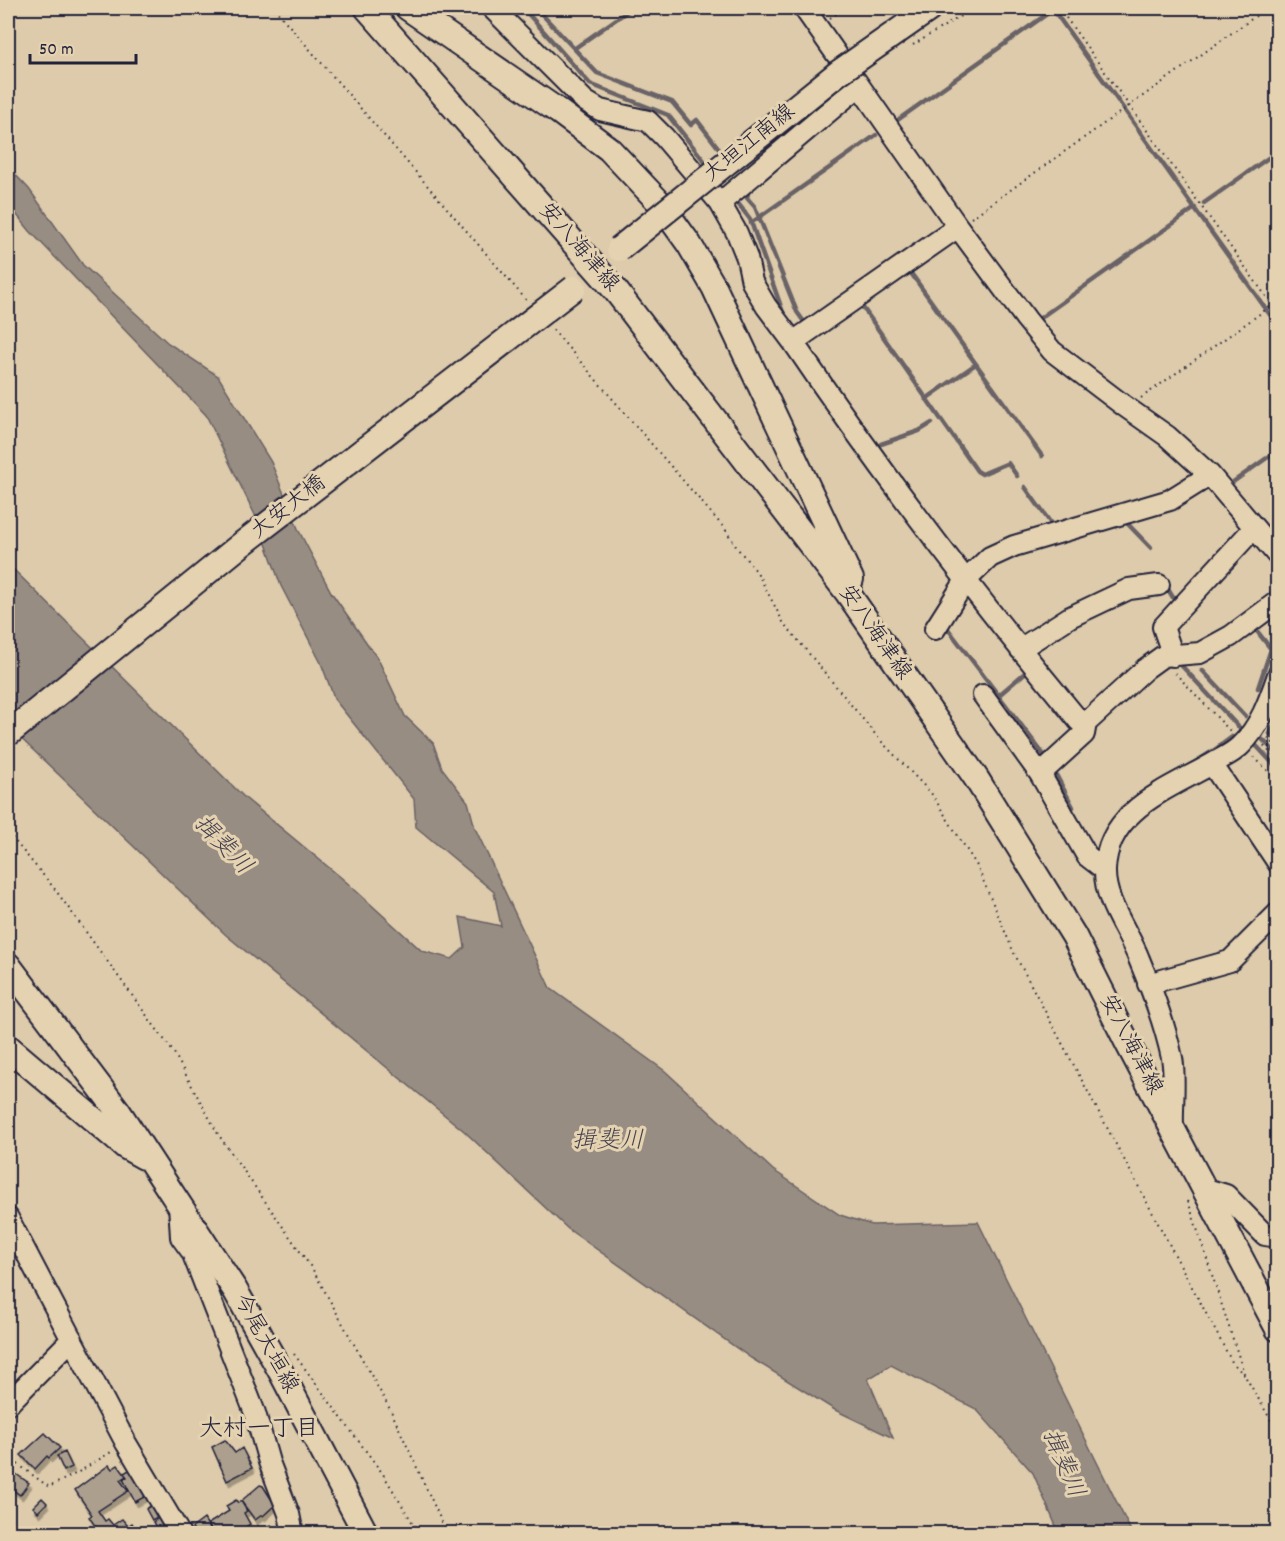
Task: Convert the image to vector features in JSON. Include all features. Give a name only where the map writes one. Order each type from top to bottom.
[{"type":"main road","name":"安八海津線","points":[[367,8],[616,291],[847,592],[976,778],[1074,936],[1173,1127],[1194,1190],[1278,1329]]},
{"type":"main road","points":[[408,8],[558,111],[609,149],[665,210],[703,266],[742,345],[851,579],[847,592]]},
{"type":"main road","name":"大垣江南線","points":[[574,288],[619,249],[838,73],[931,8]]},
{"type":"main road","name":"大安大橋","points":[[8,734],[242,544],[574,288]]},
{"type":"main road","name":"今尾大垣線","points":[[8,965],[118,1111],[236,1290],[366,1533]]},
{"type":"main road","points":[[8,1047],[126,1147],[152,1161]]},
{"type":"street","points":[[492,8],[585,101],[600,110],[648,121],[720,202],[737,233],[747,258],[752,282],[766,306],[907,504],[1020,649],[1079,721],[1086,723]]},
{"type":"street","points":[[804,8],[837,55]]},
{"type":"street","points":[[720,202],[858,84],[958,227],[1052,351],[1167,436],[1210,475],[1278,556]]},
{"type":"street","points":[[793,342],[958,227]]},
{"type":"street","points":[[935,629],[966,580],[990,557],[1014,546],[1170,500],[1210,475]]},
{"type":"street","points":[[1167,657],[1163,627],[1254,528]]},
{"type":"street","points":[[1020,649],[1070,617],[1129,589],[1159,585]]},
{"type":"street","points":[[1040,774],[1084,734],[1086,723],[1167,657],[1200,653],[1231,636],[1278,601]]},
{"type":"street","points":[[1173,1127],[1172,1060],[1139,957],[1111,902],[1105,870],[1111,841],[1127,817],[1147,800],[1212,764],[1245,740],[1256,728],[1278,675]]},
{"type":"street","points":[[983,695],[1040,774],[1087,856],[1105,870]]},
{"type":"street","points":[[1212,764],[1278,863]]},
{"type":"street","points":[[1148,984],[1230,961],[1278,913]]},
{"type":"street","points":[[1194,1190],[1226,1195],[1264,1235],[1278,1237]]},
{"type":"street","points":[[179,1204],[182,1237],[192,1252],[255,1413],[269,1462],[289,1514],[293,1533]]},
{"type":"street","points":[[8,1218],[126,1443],[180,1533]]},
{"type":"street","points":[[8,1404],[72,1339]]},
{"type":"path","points":[[274,8],[528,301]]},
{"type":"path","points":[[913,45],[974,8]]},
{"type":"path","points":[[1059,8],[1278,314]]},
{"type":"path","points":[[958,227],[1267,8]]},
{"type":"path","points":[[1128,409],[1278,301]]},
{"type":"path","points":[[551,328],[725,529],[738,549],[758,572],[783,622],[880,740],[931,793],[977,866],[1014,953],[1232,1362],[1245,1376],[1278,1432]]},
{"type":"path","points":[[1167,657],[1245,740],[1278,781]]},
{"type":"path","points":[[1245,740],[1278,761]]},
{"type":"path","points":[[8,832],[54,888],[174,1053],[218,1134],[314,1270],[391,1411],[445,1533]]},
{"type":"path","points":[[1194,1190],[1245,1376]]},
{"type":"path","points":[[289,1347],[383,1474],[414,1525],[423,1533]]},
{"type":"path","points":[[8,1457],[49,1487],[126,1443]]},
{"type":"water","name":"揖斐川","points":[[8,167],[29,189],[83,265],[168,343],[218,376],[271,462],[299,531],[331,592],[378,659],[405,716],[433,743],[442,768],[468,802],[475,828],[550,988],[665,1071],[773,1170],[840,1215],[872,1225],[978,1222],[1132,1533],[1059,1533],[1033,1473],[976,1409],[891,1365],[868,1379],[893,1438],[835,1410],[751,1358],[568,1229],[464,1131],[226,935],[8,726],[8,564],[245,798],[344,880],[422,951],[452,959],[465,947],[460,917],[501,926],[494,892],[416,827],[414,799],[335,700],[321,663],[281,586],[258,521],[206,415],[30,231],[8,204]]},
{"type":"building","points":[[45,1433],[60,1448],[49,1458],[47,1456],[35,1469],[21,1455]]},
{"type":"building","points":[[225,1440],[235,1453],[242,1448],[252,1468],[227,1481],[212,1447]]},
{"type":"building","points":[[65,1452],[72,1467],[64,1471],[57,1456]]},
{"type":"building","points":[[109,1465],[112,1469],[118,1465],[126,1476],[120,1480],[128,1491],[98,1511],[105,1521],[108,1519],[113,1525],[122,1519],[128,1526],[132,1523],[139,1534],[86,1534],[96,1527],[89,1517],[92,1515],[75,1490]]},
{"type":"building","points":[[134,1467],[150,1494],[135,1502],[123,1479],[127,1477],[124,1473]]},
{"type":"building","points":[[13,1472],[29,1483],[20,1495],[8,1486],[8,1479]]},
{"type":"building","points":[[260,1485],[275,1505],[255,1520],[241,1501]]},
{"type":"building","points":[[42,1498],[47,1503],[38,1512],[33,1507]]},
{"type":"building","points":[[236,1500],[238,1503],[241,1501],[247,1511],[244,1513],[250,1524],[244,1528],[246,1531],[242,1534],[214,1534],[208,1524],[229,1511],[226,1506]]},
{"type":"building","points":[[155,1503],[162,1514],[152,1520],[146,1509]]},
{"type":"building","points":[[164,1514],[172,1527],[160,1534],[153,1522]]},
{"type":"building","points":[[204,1519],[213,1534],[195,1534],[192,1528]]},
{"type":"building","points":[[271,1525],[277,1534],[266,1534],[264,1530]]},
{"type":"building","points":[[258,1526],[264,1534],[248,1534]]},
{"type":"waterway","points":[[523,8],[590,84],[668,115],[709,167]]},
{"type":"waterway","points":[[536,8],[597,73],[672,102],[691,125],[697,120],[724,155]]},
{"type":"waterway","points":[[575,48],[632,8]]},
{"type":"waterway","points":[[1052,8],[1278,326]]},
{"type":"waterway","points":[[899,119],[1054,9]]},
{"type":"waterway","points":[[751,223],[876,135]]},
{"type":"waterway","points":[[1204,203],[1278,151]]},
{"type":"waterway","points":[[749,188],[747,198],[755,207],[797,312],[807,326]]},
{"type":"waterway","points":[[733,197],[750,219],[785,318]]},
{"type":"waterway","points":[[1040,318],[1195,208]]},
{"type":"waterway","points":[[908,269],[1042,456]]},
{"type":"waterway","points":[[859,302],[977,471],[982,474],[1008,463],[1017,476]]},
{"type":"waterway","points":[[926,399],[973,366]]},
{"type":"waterway","points":[[881,444],[919,431],[932,423]]},
{"type":"waterway","points":[[1233,482],[1278,450]]},
{"type":"waterway","points":[[1025,487],[1052,525]]},
{"type":"waterway","points":[[1124,520],[1151,548]]},
{"type":"waterway","points":[[1166,586],[1177,604]]},
{"type":"waterway","points":[[945,625],[1047,759]]},
{"type":"waterway","points":[[1253,626],[1271,649],[1258,688]]},
{"type":"waterway","points":[[1180,664],[1245,734]]},
{"type":"waterway","points":[[1202,670],[1245,716]]},
{"type":"waterway","points":[[999,695],[1027,671]]},
{"type":"waterway","points":[[1278,718],[1270,734],[1278,741]]},
{"type":"waterway","points":[[1189,766],[1232,737]]},
{"type":"waterway","points":[[1251,740],[1278,769]]},
{"type":"waterway","points":[[1263,740],[1278,755]]},
{"type":"waterway","points":[[1053,769],[1073,807]]},
{"type":"waterway","points":[[1111,824],[1122,808],[1150,788]]},
{"type":"district","name":"大村一丁目","points":[[259,1430]]}]
